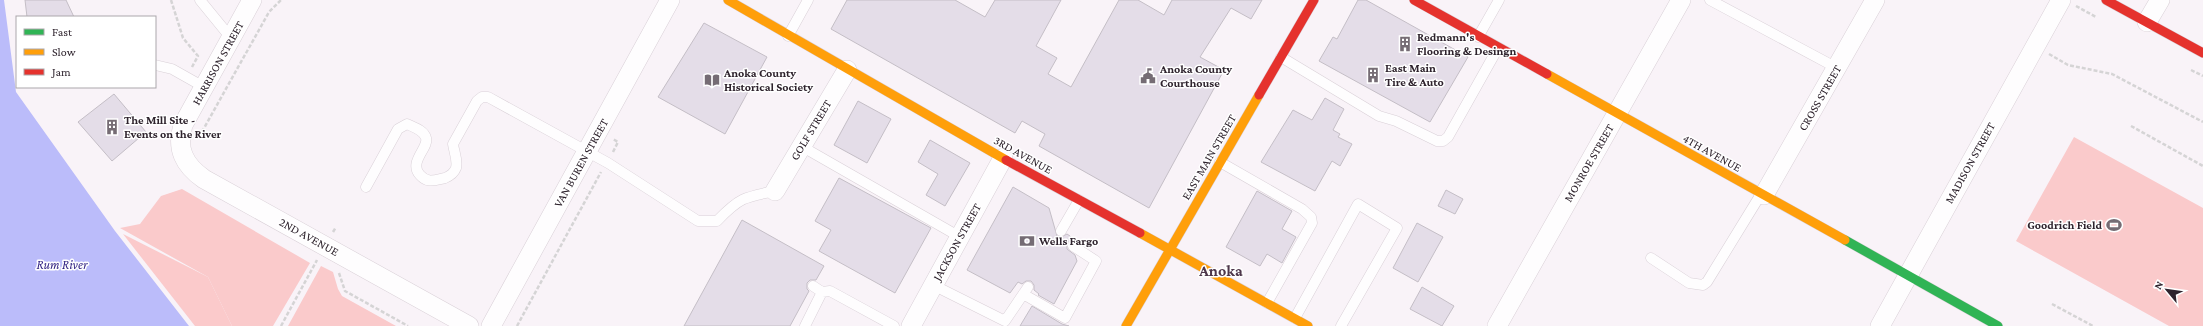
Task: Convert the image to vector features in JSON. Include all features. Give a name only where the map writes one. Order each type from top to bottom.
[{"type":"street","name":"HARRISON STREET","points":[[183,125],[252,0]]},
{"type":"street","name":"VAN BUREN STREET","points":[[492,326],[670,0]]},
{"type":"street","name":"3RD AVENUE","points":[[728,0],[847,70],[1308,326]]},
{"type":"street","name":"EAST MAIN STREET","points":[[1126,326],[1169,249],[1314,0]]},
{"type":"street","name":"4TH AVENUE","points":[[1414,0],[1998,326]]},
{"type":"street","name":"MONROE STREET","points":[[1497,326],[1681,0]]},
{"type":"street","name":"CROSS STREET","points":[[1762,194],[1837,68],[1875,0]]},
{"type":"street","name":"MADISON STREET","points":[[1880,326],[2061,0]]},
{"type":"street","points":[[2106,0],[2203,53]]},
{"type":"street","points":[[2147,22],[2160,0]]},
{"type":"street","name":"GOLF STREET","points":[[775,191],[847,70]]},
{"type":"street","name":"2ND AVENUE","points":[[183,125],[180,141],[182,155],[193,171],[204,179],[469,326]]},
{"type":"street","name":"JACKSON STREET","points":[[911,326],[1004,158]]},
{"type":"lane","points":[[200,0],[231,38]]},
{"type":"lane","points":[[788,36],[808,0]]},
{"type":"lane","points":[[1478,37],[1499,0]]},
{"type":"lane","points":[[1710,0],[1837,68]]},
{"type":"lane","points":[[1281,57],[1380,116],[1396,121],[1437,141],[1443,141],[1448,137],[1498,48]]},
{"type":"lane","points":[[156,65],[177,72],[204,87]]},
{"type":"lane","points":[[366,187],[398,129],[407,124],[422,131],[427,140],[417,162],[418,173],[424,179],[430,181],[450,176],[455,170],[457,161],[453,144],[477,102],[482,97],[488,97],[587,151],[698,221],[717,222],[729,209],[745,197],[775,191]]},
{"type":"lane","points":[[801,146],[960,237]]},
{"type":"lane","points":[[1220,162],[1302,209],[1311,217],[1312,223],[1267,303]]},
{"type":"lane","points":[[1651,258],[1689,283],[1703,286],[1707,282],[1762,194]]},
{"type":"lane","points":[[1061,231],[1080,200]]},
{"type":"lane","points":[[1295,318],[1358,204],[1397,228],[1341,326]]},
{"type":"lane","points":[[933,285],[1005,321],[1025,291],[1065,318],[1096,261],[1073,246]]},
{"type":"lane","points":[[813,286],[822,292],[830,291],[894,326]]},
{"type":"lane","points":[[805,326],[822,292]]},
{"type":"path","points":[[172,0],[184,38],[198,56]]},
{"type":"path","points":[[198,140],[269,12],[273,6],[281,0]]},
{"type":"path","points":[[2045,52],[2068,64],[2112,74],[2203,122]]},
{"type":"path","points":[[2131,126],[2203,166]]},
{"type":"path","points":[[517,326],[601,173]]},
{"type":"path","points":[[317,260],[322,262]]},
{"type":"path","points":[[336,268],[345,291],[408,326]]},
{"type":"path","points":[[2052,304],[2093,326]]},
{"type":"shaded area","name":"Goodrich Field","points":[[2074,137],[2203,208],[2203,326],[2169,326],[2016,241]]},
{"type":"shaded area","points":[[182,189],[310,263],[273,326],[232,326],[208,277],[120,228],[140,224],[161,196]]},
{"type":"shaded area","points":[[123,234],[208,277],[232,326],[195,326]]},
{"type":"shaded area","points":[[321,266],[333,272],[338,289],[342,296],[396,326],[288,326]]},
{"type":"water","name":"Rum River","points":[[0,0],[4,0],[16,92],[115,231],[189,326],[0,326]]},
{"type":"building","points":[[25,0],[66,0],[74,16],[27,16]]},
{"type":"building","points":[[847,0],[955,0],[985,17],[995,0],[1061,0],[1036,46],[1057,58],[1048,74],[1071,87],[1119,0],[1138,0],[1164,15],[1172,0],[1262,0],[1251,19],[1231,8],[1200,57],[1224,70],[1149,208],[1039,146],[1045,134],[1022,121],[1015,133],[831,29]]},
{"type":"building","points":[[1358,0],[1366,0],[1468,57],[1430,122],[1319,61],[1333,37],[1337,39]]},
{"type":"building","name":"Anoka County Historical Society","points":[[704,23],[767,57],[725,134],[658,97]]},
{"type":"building","name":"The Mill Site - Events on the River","points":[[114,94],[146,132],[112,161],[78,122]]},
{"type":"building","points":[[1325,98],[1344,109],[1333,130],[1340,134],[1338,137],[1352,144],[1340,166],[1332,161],[1315,191],[1261,162],[1293,110],[1312,120]]},
{"type":"building","points":[[858,101],[891,119],[867,163],[834,145]]},
{"type":"building","points":[[930,140],[970,163],[945,206],[926,195],[938,174],[918,162]]},
{"type":"building","points":[[839,178],[931,228],[895,293],[819,251],[831,230],[815,221]]},
{"type":"building","name":"Wells Fargo","points":[[1013,187],[1049,208],[1057,236],[1061,237],[1067,234],[1070,236],[1071,240],[1067,243],[1067,249],[1075,255],[1077,261],[1054,304],[1038,295],[1039,294],[1034,290],[1034,285],[1031,281],[1026,281],[1022,284],[1018,282],[1010,293],[967,270]]},
{"type":"building","points":[[1446,190],[1463,199],[1455,214],[1438,206]]},
{"type":"building","points":[[1257,191],[1292,211],[1282,229],[1296,237],[1282,263],[1267,254],[1260,266],[1226,247]]},
{"type":"building","points":[[742,220],[824,266],[816,280],[810,280],[807,283],[807,289],[809,291],[790,326],[684,326]]},
{"type":"building","points":[[1417,223],[1443,237],[1418,282],[1393,268]]},
{"type":"building","points":[[1422,287],[1454,306],[1442,326],[1410,309]]},
{"type":"building","points":[[1032,306],[1062,324],[1069,326],[1020,326]]},
{"type":"traffic: fast","points":[[1845,240],[1998,326]]},
{"type":"traffic: slow","points":[[728,0],[1006,160]]},
{"type":"traffic: slow","points":[[1547,74],[1845,240]]},
{"type":"traffic: slow","points":[[1126,326],[1259,95]]},
{"type":"traffic: slow","points":[[1140,233],[1308,326]]},
{"type":"traffic: jam","points":[[1259,95],[1314,0]]},
{"type":"traffic: jam","points":[[1414,0],[1547,74]]},
{"type":"traffic: jam","points":[[2106,0],[2203,53]]},
{"type":"traffic: jam","points":[[1006,160],[1140,233]]},
{"type":"place","name":"Redmann's Flooring & Desingn","points":[[1405,44]]},
{"type":"place","name":"East Main Tire & Auto","points":[[1373,75]]},
{"type":"place","name":"Anoka County Courthouse","points":[[1148,76]]},
{"type":"place","name":"Anoka County Historical Society","points":[[712,80]]},
{"type":"place","name":"The Mill Site - Events on the River","points":[[112,127]]},
{"type":"place","name":"Goodrich Field","points":[[2114,225]]},
{"type":"place","name":"Wells Fargo","points":[[1027,241]]},
{"type":"district","name":"Anoka","points":[[1221,270]]}]
